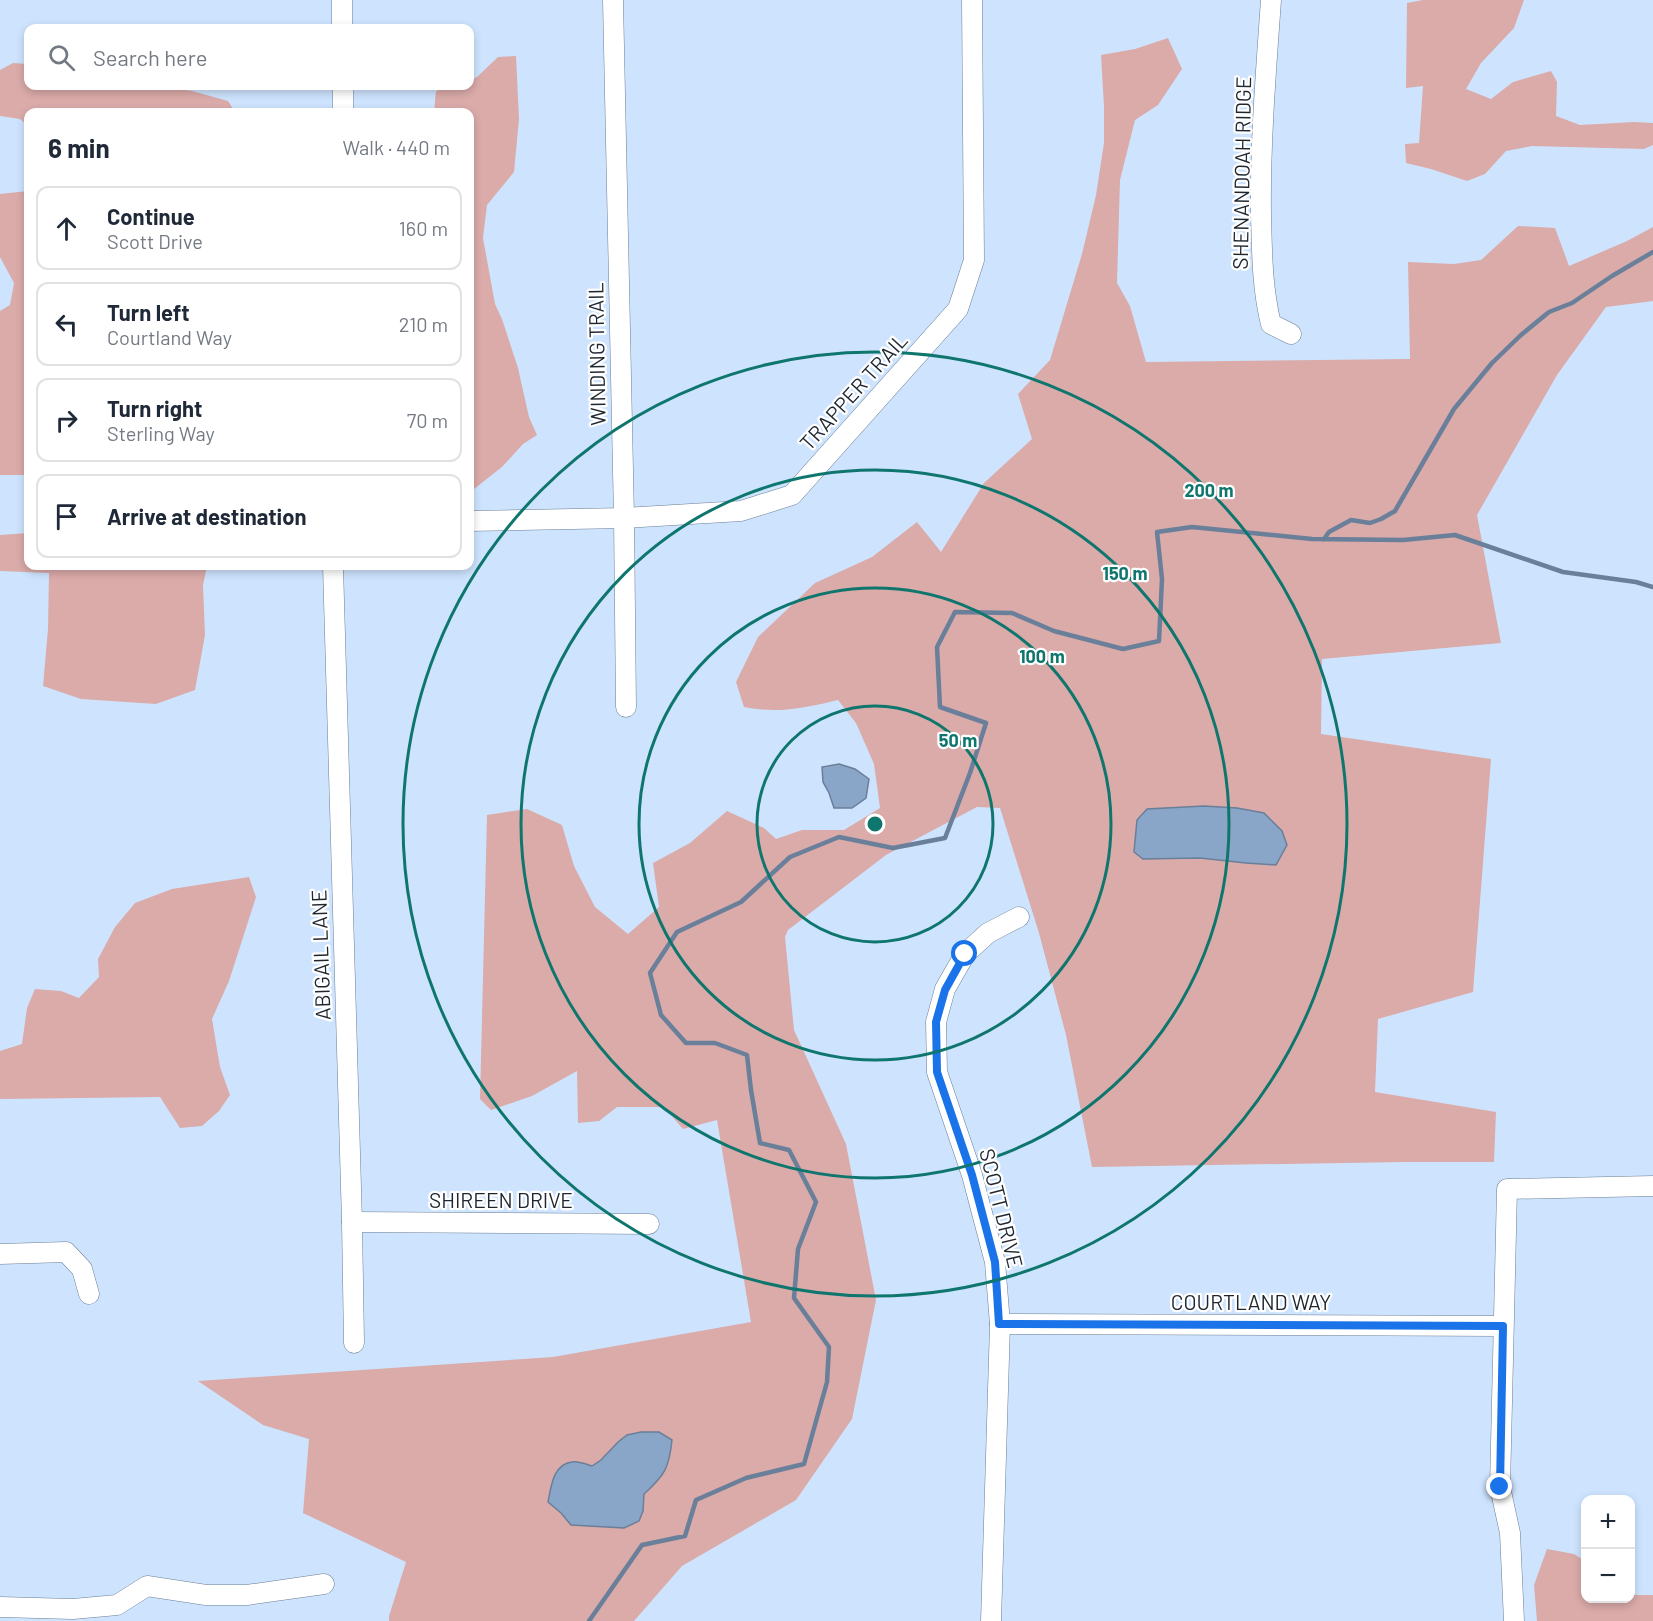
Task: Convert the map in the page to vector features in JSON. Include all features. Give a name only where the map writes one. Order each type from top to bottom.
[{"type":"street","points":[[342,0],[342,24]]},
{"type":"street","name":"WINDING TRAIL","points":[[613,0],[626,707]]},
{"type":"street","name":"TRAPPER TRAIL","points":[[474,521],[624,518],[741,511],[792,495],[958,309],[974,260],[972,0]]},
{"type":"street","name":"SHENANDOAH RIDGE","points":[[1271,0],[1261,175],[1262,266],[1266,304],[1271,324],[1291,334]]},
{"type":"street","points":[[343,90],[343,108]]},
{"type":"street","name":"ABIGAIL LANE","points":[[333,570],[354,1343]]},
{"type":"street","name":"SCOTT DRIVE","points":[[991,1621],[999,1324],[995,1262],[972,1175],[937,1072],[936,1022],[945,990],[965,954],[988,933],[1019,917]]},
{"type":"street","points":[[1514,1621],[1510,1533],[1500,1487],[1507,1188],[1653,1186]]},
{"type":"street","name":"SHIREEN DRIVE","points":[[352,1222],[649,1224]]},
{"type":"street","points":[[0,1254],[66,1252],[82,1269],[89,1294]]},
{"type":"street","name":"COURTLAND WAY","points":[[999,1324],[1503,1326]]},
{"type":"street","points":[[0,1607],[73,1609],[117,1605],[147,1586],[206,1595],[247,1595],[324,1584]]},
{"type":"shaded area","points":[[1423,0],[1524,0],[1514,28],[1481,63],[1466,89],[1491,99],[1513,82],[1551,71],[1557,82],[1556,116],[1580,125],[1653,123],[1653,145],[1644,149],[1532,146],[1506,151],[1485,174],[1467,181],[1406,163],[1405,144],[1419,143],[1423,86],[1406,88],[1407,3]]},
{"type":"shaded area","points":[[1168,38],[1182,69],[1158,105],[1135,120],[1120,180],[1117,283],[1130,306],[1146,362],[1410,359],[1408,262],[1454,264],[1481,260],[1518,226],[1555,228],[1569,266],[1653,227],[1653,301],[1606,307],[1557,375],[1477,515],[1501,643],[1322,659],[1321,734],[1491,759],[1473,992],[1378,1019],[1375,1092],[1496,1112],[1494,1162],[1092,1167],[1066,1035],[1039,933],[1000,808],[977,807],[886,855],[788,930],[785,937],[794,1030],[846,1144],[876,1300],[852,1419],[796,1500],[682,1566],[634,1621],[389,1621],[406,1562],[303,1513],[309,1439],[263,1425],[198,1381],[553,1357],[751,1322],[717,1120],[683,1129],[664,1107],[617,1107],[599,1121],[578,1123],[577,1071],[532,1096],[491,1110],[480,1099],[487,815],[527,809],[562,825],[574,866],[595,907],[628,934],[659,907],[653,863],[690,843],[727,811],[764,828],[776,839],[802,830],[844,830],[880,808],[874,764],[856,723],[838,700],[791,709],[768,710],[744,707],[736,682],[758,637],[815,583],[872,557],[917,522],[941,552],[984,483],[1032,439],[1018,394],[1050,360],[1082,254],[1096,195],[1104,143],[1101,55],[1135,49]]},
{"type":"shaded area","points":[[516,56],[519,119],[514,172],[487,205],[483,238],[495,304],[518,368],[529,417],[537,435],[523,444],[502,467],[474,489],[474,108],[434,108],[436,91],[474,90],[474,78],[498,57]]},
{"type":"shaded area","points":[[13,63],[24,64],[24,90],[186,90],[228,101],[232,108],[24,108],[24,122],[20,119],[0,116],[0,70]]},
{"type":"shaded area","points":[[24,191],[24,475],[0,475],[0,311],[10,305],[14,283],[0,257],[0,194]]},
{"type":"shaded area","points":[[24,533],[24,570],[206,570],[203,585],[205,635],[195,690],[156,704],[81,699],[43,686],[48,629],[49,573],[0,571],[0,535]]},
{"type":"shaded area","points":[[249,877],[256,897],[229,981],[212,1019],[220,1067],[230,1095],[219,1111],[202,1126],[180,1128],[160,1097],[0,1099],[0,1051],[22,1044],[27,1008],[35,989],[61,991],[79,998],[99,977],[98,959],[115,927],[135,903],[172,889]]},
{"type":"shaded area","points":[[1547,1549],[1574,1554],[1581,1558],[1581,1603],[1635,1603],[1635,1595],[1653,1595],[1653,1621],[1537,1621],[1534,1585]]},
{"type":"water","points":[[839,764],[855,769],[869,779],[866,798],[852,808],[834,808],[823,782],[822,767]]},
{"type":"water","points":[[1204,806],[1237,808],[1264,813],[1282,831],[1287,845],[1276,865],[1200,858],[1143,859],[1134,852],[1137,820],[1147,809]]},
{"type":"water","points":[[659,1432],[672,1440],[665,1470],[644,1494],[643,1511],[639,1521],[624,1528],[571,1525],[548,1502],[554,1477],[561,1467],[574,1462],[592,1466],[627,1435]]},
{"type":"waterway","points":[[1324,539],[1329,532],[1351,520],[1370,523],[1395,511],[1454,409],[1492,363],[1549,312],[1572,303],[1653,252]]},
{"type":"waterway","points":[[589,1621],[642,1545],[685,1536],[696,1500],[746,1478],[804,1464],[827,1382],[829,1347],[794,1298],[798,1249],[816,1202],[789,1150],[760,1143],[747,1055],[715,1043],[686,1043],[661,1015],[650,973],[677,932],[741,902],[790,857],[839,837],[893,848],[945,838],[986,723],[940,707],[937,647],[955,612],[1012,613],[1054,631],[1123,649],[1159,641],[1162,579],[1157,532],[1192,527],[1312,539],[1403,540],[1455,535],[1563,572],[1636,582],[1653,587]]},
{"type":"route","points":[[965,954],[945,990],[936,1022],[937,1072],[972,1175],[995,1262],[999,1324],[1503,1326],[1500,1487]]}]
